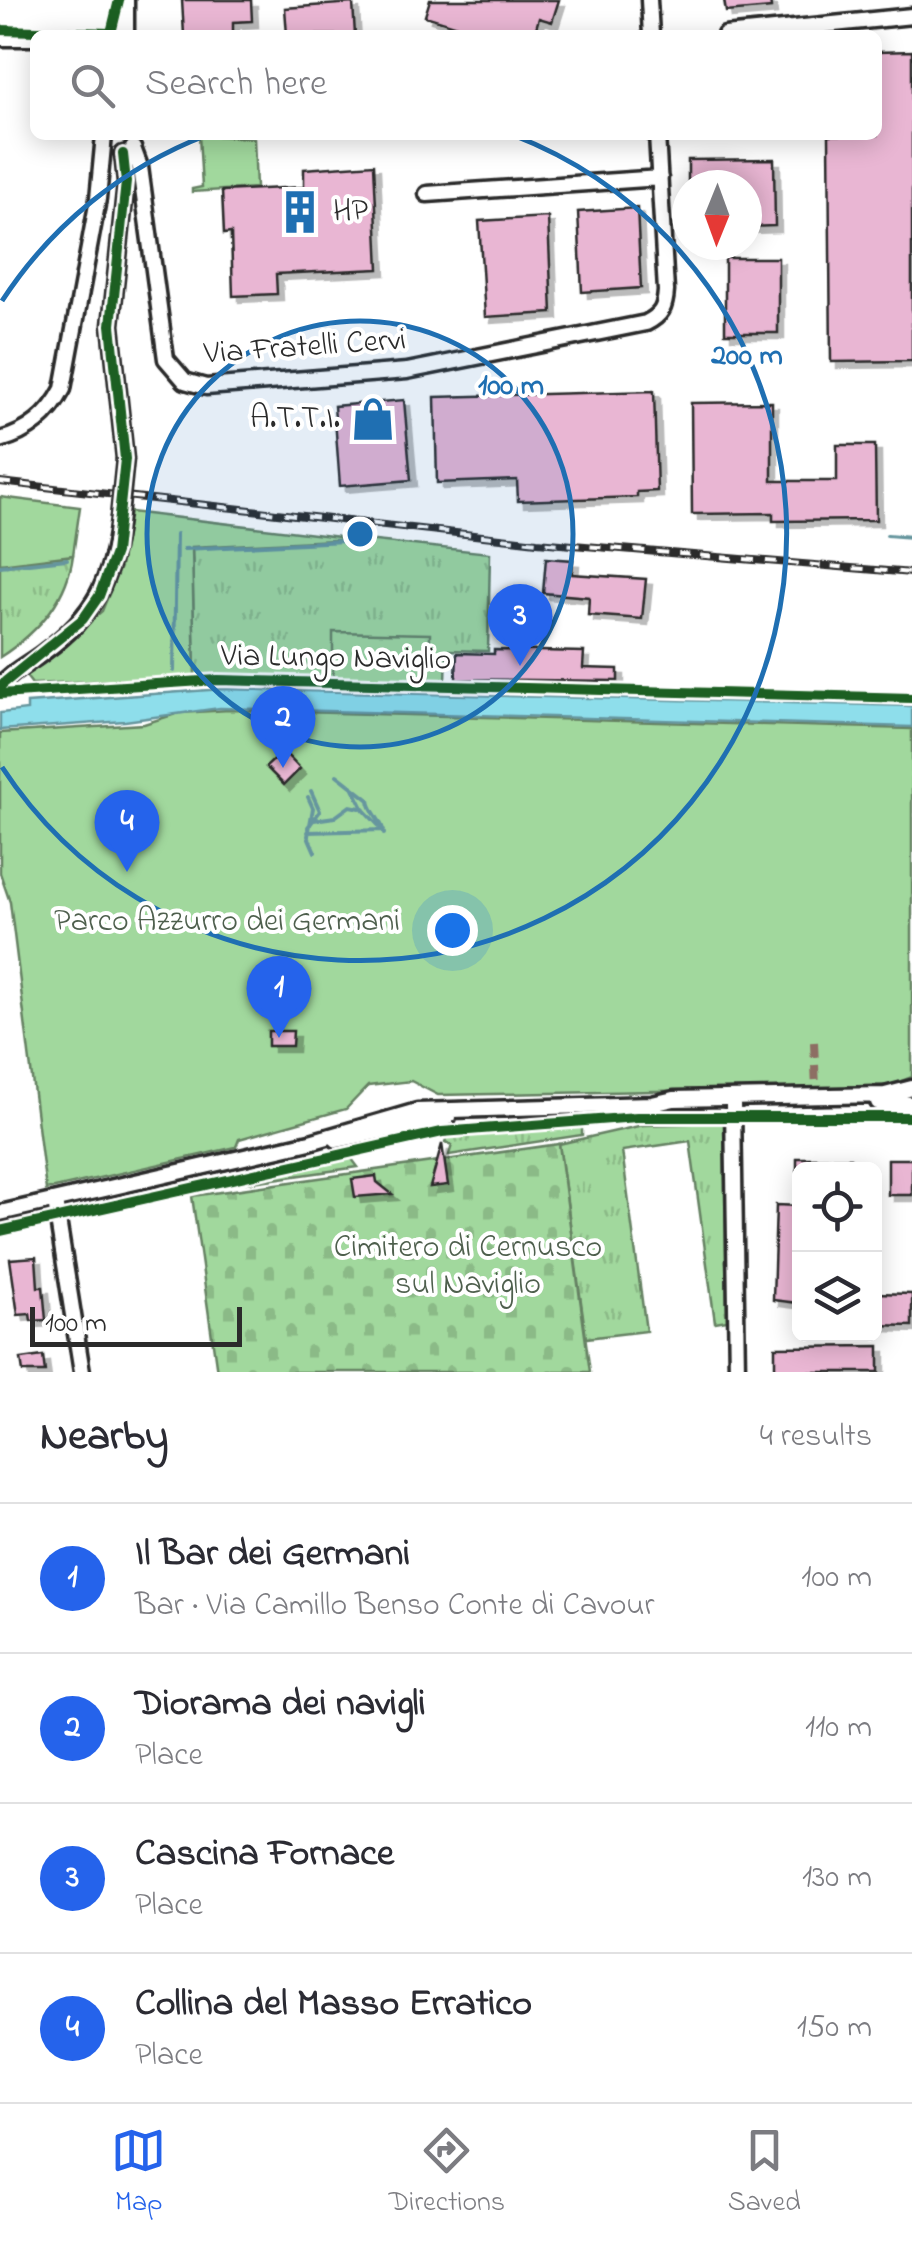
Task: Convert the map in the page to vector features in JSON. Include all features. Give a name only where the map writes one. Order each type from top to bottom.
[{"type":"street","points":[[125,30],[126,0]]},
{"type":"street","points":[[649,0],[651,30]]},
{"type":"street","points":[[774,30],[912,16]]},
{"type":"street","points":[[0,38],[30,38]]},
{"type":"street","points":[[427,194],[660,178],[657,140]]},
{"type":"street","points":[[0,440],[34,425],[62,389],[98,198],[119,145]]},
{"type":"street","points":[[0,686],[49,649],[88,612],[110,572],[126,459],[112,338],[126,182],[119,145]]},
{"type":"street","name":"Via Fratelli Cervi","points":[[119,145],[140,167],[165,356],[180,377],[197,386],[407,371],[646,322],[663,310],[666,281],[660,178]]},
{"type":"street","points":[[652,1104],[674,1099],[885,1094],[912,1088]]},
{"type":"street","points":[[0,1213],[310,1142],[418,1111],[652,1104],[912,1104]]},
{"type":"street","points":[[733,1106],[737,1372]]},
{"type":"street","points":[[55,1201],[82,1372]]},
{"type":"green space","points":[[199,140],[254,140],[256,188],[192,192],[202,187]]},
{"type":"green space","points":[[0,497],[80,507],[73,555],[0,564]]},
{"type":"green space","points":[[130,512],[356,539],[192,547],[195,676],[32,684],[25,675],[102,611],[120,567]]},
{"type":"green space","points":[[356,539],[490,553],[488,651],[447,650],[446,681],[195,676],[192,547]]},
{"type":"green space","points":[[73,555],[64,587],[48,614],[0,657],[0,564]]},
{"type":"green space","points":[[333,632],[430,634],[429,681],[333,679]]},
{"type":"green space","name":"Parco Azzurro dei Germani","points":[[229,710],[912,729],[912,1077],[891,1085],[816,1088],[438,1095],[411,1081],[368,1086],[346,1109],[239,1139],[236,1147],[46,1190],[10,902],[0,873],[0,733],[144,724],[179,713]]},
{"type":"green space","points":[[724,1123],[727,1320],[715,1322],[690,1141],[622,1151],[646,1331],[586,1338],[559,1144],[643,1125]]},
{"type":"green space","points":[[582,1127],[582,1135],[449,1155],[452,1145],[445,1142],[448,1134]]},
{"type":"green space","name":"Cimitero di Cernusco sul Naviglio","points":[[559,1144],[590,1372],[217,1372],[192,1196]]},
{"type":"green space","points":[[343,1157],[352,1159],[358,1167],[246,1183],[241,1180]]},
{"type":"water","points":[[223,689],[912,706],[912,727],[220,708],[125,721],[0,730],[0,713],[27,710],[27,703]]},
{"type":"building","points":[[182,0],[251,0],[252,21],[233,22],[233,30],[184,30]]},
{"type":"building","points":[[430,0],[559,0],[552,22],[539,18],[535,30],[471,30],[425,16]]},
{"type":"building","points":[[724,0],[770,0],[771,8],[726,12]]},
{"type":"building","points":[[353,3],[355,30],[287,30],[285,8]]},
{"type":"building","points":[[912,51],[912,361],[831,362],[829,140],[882,140],[882,52]]},
{"type":"building","points":[[774,159],[775,226],[762,226],[762,170],[688,170],[688,160]]},
{"type":"building","name":"HP","points":[[374,164],[379,269],[276,274],[277,294],[233,296],[231,233],[224,234],[222,191],[304,187],[304,169]]},
{"type":"building","points":[[637,208],[641,288],[582,292],[578,212]]},
{"type":"building","points":[[548,217],[552,313],[485,317],[479,221]]},
{"type":"building","points":[[778,258],[778,333],[725,333],[725,260]]},
{"type":"building","points":[[654,391],[657,491],[637,492],[637,497],[518,501],[517,480],[437,483],[435,397]]},
{"type":"building","points":[[404,400],[411,480],[340,486],[334,406]]},
{"type":"building","points":[[772,402],[772,481],[837,481],[837,445],[875,445],[876,520],[773,521],[773,513],[692,514],[691,403]]},
{"type":"building","points":[[546,558],[573,560],[572,574],[646,579],[642,619],[588,615],[589,597],[543,593]]},
{"type":"building","points":[[494,650],[584,652],[583,668],[618,669],[618,681],[456,679],[457,653],[494,654]]},
{"type":"building","points":[[283,751],[300,769],[284,785],[266,767]]},
{"type":"building","points":[[268,1031],[293,1031],[292,1046],[268,1046]]},
{"type":"building","points":[[442,1144],[448,1185],[430,1187]]},
{"type":"building","points":[[797,1158],[850,1158],[850,1162],[797,1162]]},
{"type":"building","points":[[888,1159],[912,1159],[912,1195],[888,1195]]},
{"type":"building","points":[[376,1176],[377,1182],[392,1194],[355,1197],[352,1179]]},
{"type":"building","points":[[776,1205],[792,1206],[792,1302],[773,1300]]},
{"type":"building","points":[[36,1257],[46,1320],[31,1321],[30,1314],[18,1315],[10,1259]]},
{"type":"building","points":[[882,1293],[912,1294],[912,1326],[882,1325]]},
{"type":"building","points":[[879,1346],[879,1372],[775,1372],[775,1347]]},
{"type":"building","points":[[43,1356],[45,1372],[23,1372],[21,1359]]},
{"type":"waterway","points":[[174,671],[176,534]]},
{"type":"waterway","points":[[887,535],[912,537]]},
{"type":"waterway","points":[[184,549],[345,541]]},
{"type":"waterway","points":[[0,566],[67,559]]},
{"type":"waterway","points":[[337,775],[369,800],[384,834]]},
{"type":"waterway","points":[[352,786],[364,810],[380,827]]},
{"type":"waterway","points":[[308,827],[320,811],[311,791]]},
{"type":"waterway","points":[[308,797],[313,808],[308,836],[315,852]]},
{"type":"waterway","points":[[314,820],[335,817],[350,806],[360,808]]},
{"type":"waterway","points":[[308,832],[384,830]]},
{"type":"railway","points":[[0,482],[537,542],[912,573]]},
{"type":"marked path","points":[[814,1042],[816,1088]]},
{"type":"cycle path","points":[[112,30],[119,0]]},
{"type":"cycle path","points":[[0,30],[30,31]]},
{"type":"cycle path","points":[[0,686],[83,619],[99,596],[115,553],[125,459],[111,325],[126,182],[123,154]]},
{"type":"cycle path","name":"Via Lungo Naviglio","points":[[0,694],[218,680],[912,698]]},
{"type":"cycle path","points":[[0,1231],[442,1132],[637,1117],[912,1117]]},
{"type":"place","name":"HP","points":[[300,212]]},
{"type":"place","name":"A.T.T.I.","points":[[373,419]]},
{"type":"place","name":"Cascina Fornace","points":[[520,666]]},
{"type":"place","name":"Diorama dei navigli","points":[[283,768]]},
{"type":"place","name":"Collina del Masso Erratico","points":[[127,872]]},
{"type":"place","name":"Il Bar dei Germani","points":[[279,1038]]}]
